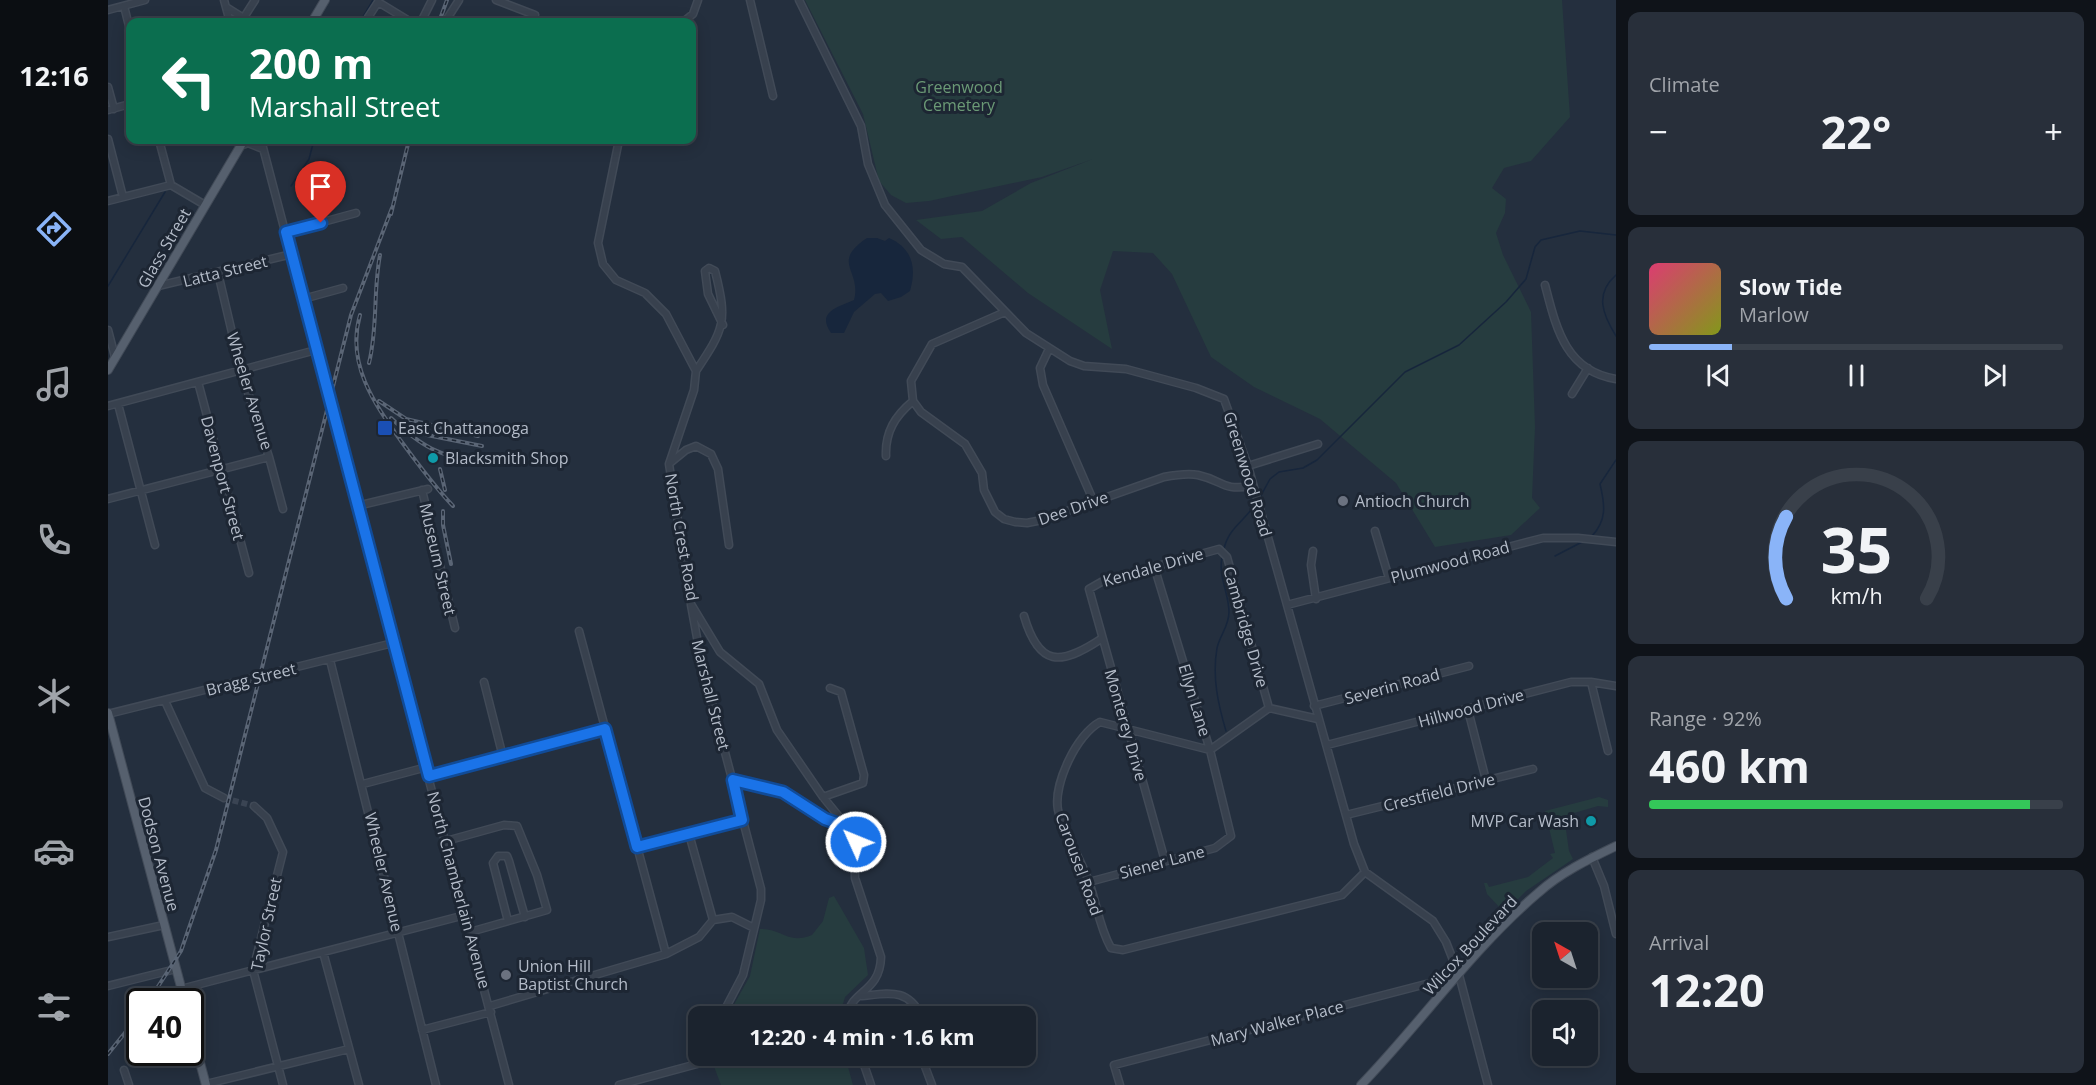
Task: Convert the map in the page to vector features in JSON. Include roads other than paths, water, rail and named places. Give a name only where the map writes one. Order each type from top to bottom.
[{"type":"main road","points":[[314,18],[325,0]]},
{"type":"main road","name":"Glass Street","points":[[108,370],[241,144]]},
{"type":"main road","name":"Dodson Avenue","points":[[108,714],[112,745],[149,860],[181,988]]},
{"type":"main road","name":"Wilcox Boulevard","points":[[1361,1085],[1507,922],[1538,893],[1592,857],[1616,846]]},
{"type":"main road","points":[[201,1066],[206,1084]]},
{"type":"street","points":[[108,10],[145,0]]},
{"type":"street","points":[[246,18],[255,0]]},
{"type":"street","points":[[423,18],[432,0]]},
{"type":"street","points":[[448,18],[459,0]]},
{"type":"street","points":[[496,0],[532,18]]},
{"type":"street","points":[[688,18],[693,14],[698,0]]},
{"type":"street","points":[[750,0],[773,96]]},
{"type":"street","name":"Greenwood Road","points":[[800,0],[861,126],[868,164],[885,206],[921,250],[944,264],[962,267],[1005,312],[1049,349],[1084,366],[1126,369],[1196,388],[1224,399],[1248,466],[1314,706],[1365,872]]},
{"type":"street","points":[[368,18],[378,2],[404,18]]},
{"type":"street","points":[[225,3],[242,18]]},
{"type":"street","points":[[225,3],[229,18]]},
{"type":"street","points":[[124,6],[127,18]]},
{"type":"street","points":[[108,87],[111,110],[126,105]]},
{"type":"street","points":[[108,139],[123,197]]},
{"type":"street","points":[[160,144],[171,185]]},
{"type":"street","points":[[250,144],[263,149]]},
{"type":"street","name":"North Chamberlain Avenue","points":[[262,144],[491,1009],[509,1085]]},
{"type":"street","points":[[619,144],[598,243],[603,264],[616,280],[645,293],[666,314],[696,371]]},
{"type":"street","points":[[108,201],[171,185],[205,205]]},
{"type":"street","points":[[286,232],[356,213]]},
{"type":"street","name":"Latta Street","points":[[158,286],[292,254]]},
{"type":"street","points":[[709,268],[715,271],[718,281],[723,307],[723,325],[708,294],[705,271],[709,268]]},
{"type":"street","name":"Wheeler Avenue","points":[[218,273],[241,371],[283,509]]},
{"type":"street","points":[[1545,285],[1559,337],[1573,355],[1588,368],[1616,379]]},
{"type":"street","points":[[303,298],[343,288]]},
{"type":"street","points":[[886,456],[885,441],[893,423],[913,401],[912,381],[932,344],[1005,312]]},
{"type":"street","name":"North Crest Road","points":[[723,325],[696,371],[694,390],[669,464],[691,604],[720,652],[759,684],[777,730],[823,797],[850,828]]},
{"type":"street","points":[[108,330],[115,357]]},
{"type":"street","points":[[1049,349],[1040,368],[1043,385],[1093,500]]},
{"type":"street","points":[[108,406],[316,350]]},
{"type":"street","points":[[1572,394],[1588,368]]},
{"type":"street","name":"Davenport Street","points":[[198,382],[249,573]]},
{"type":"street","name":"Dee Drive","points":[[913,401],[921,412],[965,444],[982,473],[989,503],[1004,519],[1027,524],[1164,477],[1179,475],[1197,475],[1228,488],[1253,486]]},
{"type":"street","points":[[118,404],[156,545]]},
{"type":"street","points":[[1248,466],[1318,444]]},
{"type":"street","points":[[669,464],[686,450],[696,446],[711,454],[718,469],[729,545]]},
{"type":"street","points":[[108,499],[269,457]]},
{"type":"street","name":"Museum Street","points":[[357,506],[425,489],[455,628]]},
{"type":"street","points":[[1376,531],[1389,578]]},
{"type":"street","name":"Plumwood Road","points":[[1287,605],[1543,538],[1578,538],[1616,542]]},
{"type":"street","name":"Kendale Drive","points":[[1089,589],[1103,581],[1219,549]]},
{"type":"street","name":"Cambridge Drive","points":[[1219,549],[1227,557],[1269,708]]},
{"type":"street","points":[[1313,550],[1311,565],[1316,598]]},
{"type":"street","name":"Ellyn Lane","points":[[1154,566],[1210,750],[1231,836]]},
{"type":"street","name":"Monterey Drive","points":[[1089,589],[1101,639],[1165,861]]},
{"type":"street","name":"Marshall Street","points":[[691,604],[702,665],[761,889],[761,900],[743,975],[727,1006]]},
{"type":"street","points":[[1024,615],[1033,641],[1043,654],[1059,658],[1077,654],[1101,639]]},
{"type":"street","points":[[579,631],[666,954]]},
{"type":"street","name":"Bragg Street","points":[[108,714],[393,643]]},
{"type":"street","name":"Wheeler Avenue","points":[[330,660],[363,784],[436,1085]]},
{"type":"street","name":"Severin Road","points":[[1314,706],[1469,666]]},
{"type":"street","points":[[484,681],[503,757]]},
{"type":"street","name":"Hillwood Drive","points":[[1327,745],[1570,682],[1591,682],[1616,686]]},
{"type":"street","points":[[1591,682],[1608,751]]},
{"type":"street","points":[[823,797],[858,787],[863,783],[864,775],[841,692],[830,688]]},
{"type":"street","points":[[165,701],[205,788],[224,798]]},
{"type":"street","points":[[1210,750],[1269,708],[1318,719]]},
{"type":"street","points":[[1468,710],[1486,780]]},
{"type":"street","name":"Carousel Road","points":[[1210,750],[1100,722],[1089,728],[1070,758],[1061,783],[1058,808],[1089,882],[1103,934],[1111,948],[1123,950],[1342,895],[1365,872]]},
{"type":"street","points":[[429,776],[605,729]]},
{"type":"street","points":[[363,784],[426,767]]},
{"type":"street","name":"Crestfield Drive","points":[[1346,815],[1533,769]]},
{"type":"street","points":[[733,780],[783,792],[825,819],[850,828],[856,842],[855,878],[881,957],[878,980],[850,1006]]},
{"type":"street","name":"Taylor Street","points":[[254,806],[267,818],[283,852],[253,970],[283,1085]]},
{"type":"street","points":[[637,847],[742,820]]},
{"type":"street","points":[[446,841],[504,825],[517,826],[537,875],[547,910],[470,932]]},
{"type":"street","points":[[689,834],[713,920]]},
{"type":"street","name":"Siener Lane","points":[[1089,882],[1215,848],[1231,836]]},
{"type":"street","points":[[508,921],[492,863],[498,856],[507,856],[525,917]]},
{"type":"street","points":[[1592,857],[1604,886],[1616,934]]},
{"type":"street","points":[[1365,872],[1433,921],[1446,942],[1459,975],[1488,1085]]},
{"type":"street","points":[[185,988],[465,915]]},
{"type":"street","points":[[422,1030],[666,954],[699,937],[713,920],[732,917],[754,928]]},
{"type":"street","points":[[108,937],[164,925]]},
{"type":"street","points":[[323,952],[359,1085]]},
{"type":"street","points":[[108,986],[176,969]]},
{"type":"street","name":"Mary Walker Place","points":[[1120,1085],[1114,1065],[1459,975]]},
{"type":"street","points":[[860,996],[895,994],[906,996],[916,1006]]},
{"type":"street","points":[[206,1084],[279,1068],[349,1049]]},
{"type":"street","points":[[624,1084],[691,1066]]},
{"type":"street","points":[[864,1066],[871,1085]]},
{"type":"street","points":[[925,1066],[932,1085]]},
{"type":"street","points":[[124,1070],[129,1085]]},
{"type":"water","points":[[867,238],[885,241],[889,238],[897,242],[908,253],[913,274],[910,291],[888,301],[881,293],[875,294],[854,312],[844,333],[831,333],[827,326],[827,315],[854,300],[855,290],[849,261],[850,254]]},
{"type":"waterway","points":[[362,18],[373,0]]},
{"type":"waterway","points":[[291,186],[309,159],[313,144]]},
{"type":"waterway","points":[[108,286],[165,192]]},
{"type":"waterway","points":[[1259,499],[1270,479],[1279,472],[1303,468],[1317,460],[1405,372],[1459,345],[1506,302],[1526,279],[1535,247],[1541,240],[1580,231],[1616,235]]},
{"type":"waterway","points":[[1616,275],[1609,282],[1603,297],[1604,312],[1616,336]]},
{"type":"waterway","points":[[1592,536],[1604,512],[1600,484],[1616,460]]},
{"type":"waterway","points":[[1224,549],[1229,535],[1256,503]]},
{"type":"waterway","points":[[1555,556],[1582,542]]},
{"type":"waterway","points":[[1222,557],[1221,571],[1229,612],[1228,622],[1217,648],[1215,669],[1218,701],[1226,731]]},
{"type":"tunnel","points":[[224,798],[254,806]]},
{"type":"railway","points":[[440,18],[447,0]]},
{"type":"railway","points":[[391,214],[408,144]]},
{"type":"railway","points":[[157,988],[181,951],[216,850],[351,315],[392,208]]},
{"type":"railway","points":[[369,363],[374,336],[380,255]]},
{"type":"railway","points":[[360,315],[357,350],[365,382],[372,397],[413,458],[453,506]]},
{"type":"railway","points":[[379,401],[406,419],[478,436]]},
{"type":"railway","points":[[391,418],[432,449],[481,463]]},
{"type":"railway","points":[[409,427],[427,435],[482,446]]},
{"type":"railway","points":[[440,469],[445,490]]},
{"type":"railway","points":[[443,511],[443,525],[451,564]]},
{"type":"railway","points":[[108,1054],[126,1032]]},
{"type":"place","name":"East Chattanooga","points":[[385,428]]},
{"type":"place","name":"Blacksmith Shop","points":[[433,458]]},
{"type":"place","name":"Antioch Church","points":[[1343,501]]},
{"type":"place","name":"MVP Car Wash","points":[[1591,821]]},
{"type":"place","name":"Union Hill Baptist Church","points":[[506,975]]},
{"type":"park label","name":"Greenwood Cemetery","points":[[959,96]]}]
